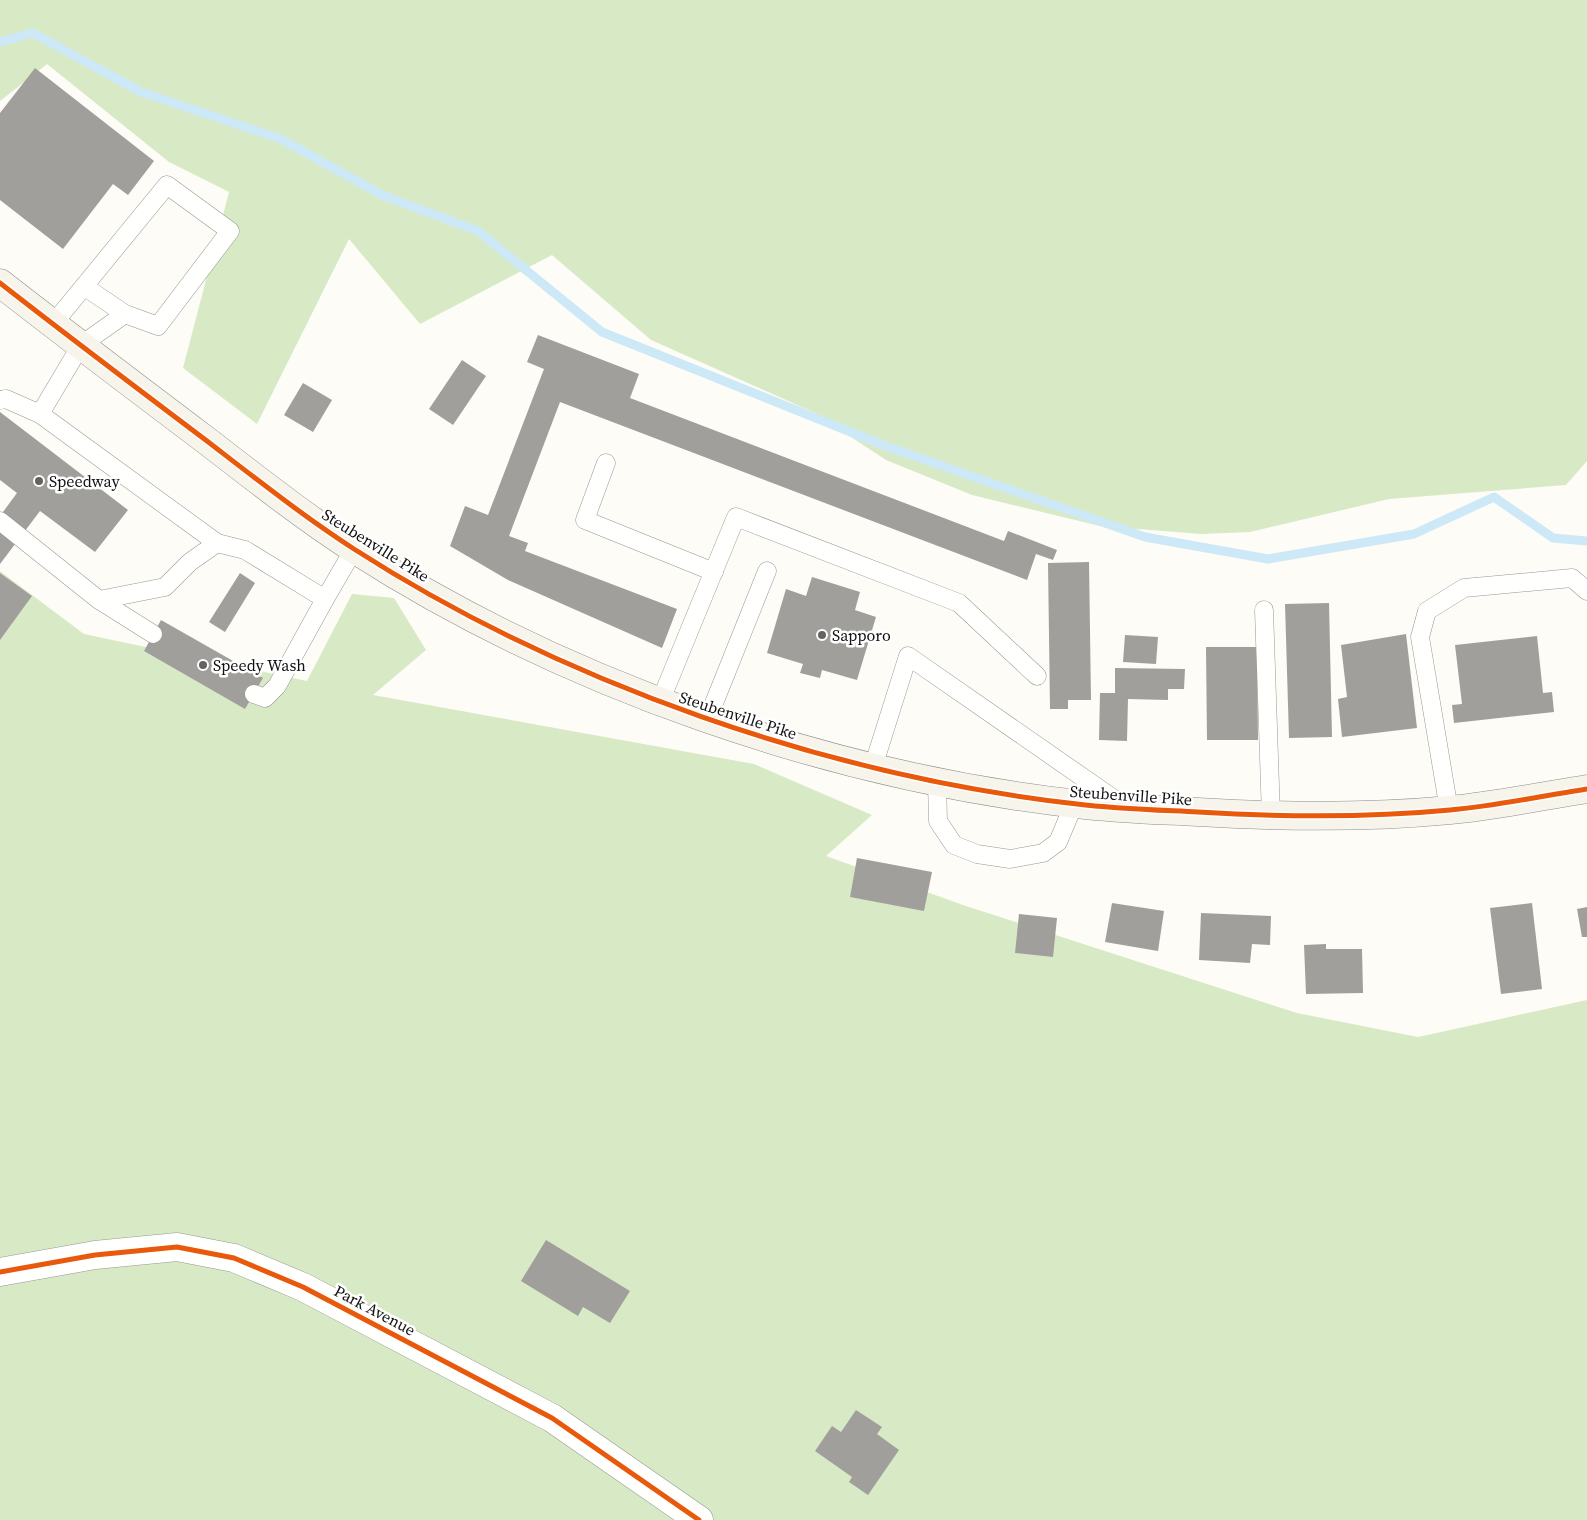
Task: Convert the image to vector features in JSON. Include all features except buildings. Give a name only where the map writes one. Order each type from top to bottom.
[{"type":"main road","name":"Steubenville Pike","points":[[0,282],[287,502],[354,549],[447,603],[528,645],[660,702],[804,750],[937,781],[1074,804],[1128,809],[1270,816],[1348,816],[1449,810],[1587,788]]},
{"type":"street","name":"Park Avenue","points":[[0,1272],[95,1255],[177,1247],[234,1258],[303,1286],[552,1418],[699,1520]]},
{"type":"lane","points":[[53,324],[167,186],[230,231],[158,326],[125,314],[85,287]]},
{"type":"lane","points":[[40,414],[81,345],[125,314]]},
{"type":"lane","points":[[0,400],[6,399],[40,414],[217,543],[245,550],[325,599]]},
{"type":"lane","points":[[606,463],[584,520],[714,572]]},
{"type":"lane","points":[[660,702],[736,517],[959,603],[1037,676]]},
{"type":"lane","points":[[0,521],[99,600],[153,634]]},
{"type":"lane","points":[[99,600],[165,587],[190,562],[217,543]]},
{"type":"lane","points":[[254,694],[264,698],[277,686],[354,549]]},
{"type":"lane","points":[[708,718],[767,571]]},
{"type":"lane","points":[[1449,810],[1420,637],[1427,611],[1464,588],[1572,578],[1587,590]]},
{"type":"lane","points":[[1264,610],[1270,816]]},
{"type":"lane","points":[[872,767],[908,656],[1128,809]]},
{"type":"lane","points":[[937,781],[938,821],[954,845],[977,854],[1010,859],[1043,853],[1058,842],[1074,804]]},
{"type":"green space","points":[[0,0],[1587,0],[1587,461],[1566,485],[1389,499],[1250,532],[1201,534],[1100,526],[972,495],[886,460],[813,412],[651,340],[552,255],[420,324],[349,239],[257,424],[183,368],[229,192],[169,162],[47,64],[0,101]]},
{"type":"green space","points":[[0,571],[84,634],[307,681],[352,594],[394,598],[426,650],[373,695],[754,764],[872,815],[826,856],[966,906],[1297,1013],[1418,1037],[1587,1000],[1587,1520],[0,1520]]},
{"type":"waterway","points":[[0,42],[33,33],[141,92],[281,139],[382,195],[478,231],[602,332],[883,445],[1145,537],[1268,559],[1414,534],[1494,497],[1553,538],[1587,541]]},
{"type":"cycle path","points":[[0,283],[298,510],[354,549],[435,598],[521,642],[610,682],[701,717],[795,747],[889,771],[983,791],[1107,807],[1230,814],[1292,816],[1418,813],[1467,808],[1587,789]]},
{"type":"cycle path","points":[[0,1272],[95,1255],[177,1247],[234,1258],[303,1287],[552,1418],[699,1520]]},
{"type":"place","name":"Speedway","points":[[39,481]]},
{"type":"place","name":"Sapporo","points":[[822,635]]},
{"type":"place","name":"Speedy Wash","points":[[203,665]]}]
